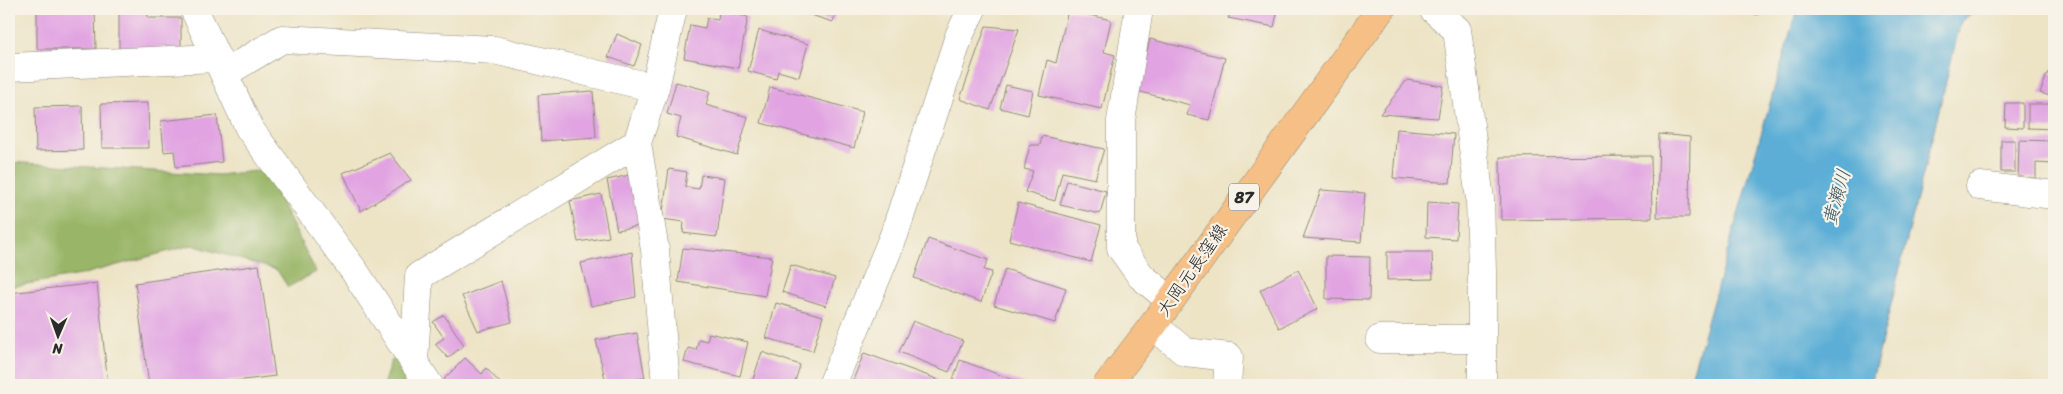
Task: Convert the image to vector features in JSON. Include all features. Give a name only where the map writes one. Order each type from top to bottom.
[{"type":"main road","name":"大岡元長窪線","points":[[1107,385],[1153,325],[1380,9]]},
{"type":"street","points":[[194,9],[222,66],[249,128],[355,272],[429,385]]},
{"type":"street","points":[[666,385],[655,250],[637,143],[655,88],[673,9]]},
{"type":"street","points":[[832,385],[894,235],[959,36],[972,9]]},
{"type":"street","points":[[1139,9],[1121,122],[1121,248],[1141,276],[1170,300]]},
{"type":"street","points":[[1432,9],[1457,30],[1480,199],[1482,385]]},
{"type":"street","points":[[9,67],[222,66],[282,39],[494,50],[655,88]]},
{"type":"street","points":[[414,362],[419,276],[637,143]]},
{"type":"street","points":[[1980,186],[2054,195]]},
{"type":"street","points":[[1153,325],[1185,352],[1228,357],[1227,385]]},
{"type":"street","points":[[1380,339],[1482,339]]},
{"type":"green space","points":[[9,162],[218,175],[265,170],[316,272],[288,287],[277,270],[192,245],[80,275],[9,287]]},
{"type":"green space","points":[[406,357],[419,385],[383,385],[391,361]]},
{"type":"water","name":"黄瀬川","points":[[1797,9],[1975,9],[1974,12],[1961,21],[1871,385],[1689,385]]},
{"type":"building","points":[[37,9],[95,9],[96,49],[37,49]]},
{"type":"building","points":[[119,9],[145,9],[149,18],[181,18],[181,55],[119,55]]},
{"type":"building","points":[[792,9],[837,9],[833,22]]},
{"type":"building","points":[[1224,9],[1278,9],[1274,27],[1228,18],[1232,11]]},
{"type":"building","points":[[1737,9],[1760,9],[1758,15]]},
{"type":"building","points":[[9,10],[13,46],[9,46]]},
{"type":"building","points":[[1068,10],[1111,20],[1104,52],[1115,55],[1102,109],[1039,95],[1047,60],[1056,63]]},
{"type":"building","points":[[719,11],[748,17],[738,68],[684,58],[690,25],[705,28],[707,18],[718,20]]},
{"type":"building","points":[[986,26],[1019,29],[990,110],[960,99]]},
{"type":"building","points":[[759,30],[808,44],[799,77],[778,71],[776,79],[748,71]]},
{"type":"building","points":[[617,34],[642,45],[634,66],[608,57]]},
{"type":"building","points":[[1150,39],[1225,58],[1209,120],[1187,115],[1190,105],[1137,91]]},
{"type":"building","points":[[2048,72],[2054,74],[2054,97],[2040,93]]},
{"type":"building","points":[[1407,80],[1443,86],[1438,118],[1380,114]]},
{"type":"building","points":[[676,82],[710,91],[706,105],[748,117],[737,155],[676,137],[681,118],[667,114]]},
{"type":"building","points":[[1006,85],[1033,91],[1028,115],[1000,108]]},
{"type":"building","points":[[770,87],[863,112],[854,148],[761,123]]},
{"type":"building","points":[[593,91],[596,137],[541,141],[538,95]]},
{"type":"building","points":[[148,103],[149,148],[102,148],[101,104]]},
{"type":"building","points":[[2006,103],[2023,103],[2023,128],[2005,127]]},
{"type":"building","points":[[2028,104],[2054,104],[2054,129],[2028,128]]},
{"type":"building","points":[[82,106],[83,150],[36,151],[35,107]]},
{"type":"building","points":[[217,115],[222,162],[176,167],[174,151],[164,152],[161,121]]},
{"type":"building","points":[[1397,129],[1454,134],[1450,183],[1393,178]]},
{"type":"building","points":[[1659,134],[1690,137],[1689,217],[1657,217]]},
{"type":"building","points":[[1042,136],[1104,149],[1095,179],[1062,172],[1055,201],[1025,192],[1033,171],[1024,169],[1030,145],[1040,145]]},
{"type":"building","points":[[2001,140],[2015,140],[2015,172],[2001,172]]},
{"type":"building","points":[[2019,140],[2054,141],[2054,164],[2036,163],[2036,178],[2018,178]]},
{"type":"building","points":[[390,153],[411,180],[361,211],[343,173]]},
{"type":"building","points":[[1651,156],[1652,218],[1501,220],[1500,157]]},
{"type":"building","points":[[669,169],[687,172],[685,187],[699,189],[701,175],[725,178],[717,237],[683,233],[684,222],[662,219]]},
{"type":"building","points":[[634,174],[639,226],[617,230],[607,180]]},
{"type":"building","points":[[1067,181],[1106,191],[1100,214],[1060,205]]},
{"type":"building","points":[[1321,190],[1365,193],[1361,242],[1303,238]]},
{"type":"building","points":[[601,194],[609,237],[578,242],[570,201]]},
{"type":"building","points":[[1427,202],[1458,204],[1456,239],[1426,237]]},
{"type":"building","points":[[1018,203],[1101,225],[1091,262],[1009,240]]},
{"type":"building","points":[[928,239],[988,260],[984,270],[992,272],[981,302],[914,278]]},
{"type":"building","points":[[683,248],[772,257],[765,296],[678,282]]},
{"type":"building","points":[[632,252],[636,297],[591,306],[581,263]]},
{"type":"building","points":[[1387,252],[1432,252],[1433,279],[1387,280]]},
{"type":"building","points":[[1326,256],[1370,257],[1369,300],[1326,299]]},
{"type":"building","points":[[259,265],[275,376],[204,385],[149,385],[135,283]]},
{"type":"building","points":[[791,265],[835,278],[826,306],[782,292]]},
{"type":"building","points":[[1005,269],[1066,288],[1055,323],[994,305]]},
{"type":"building","points":[[1298,270],[1318,309],[1279,328],[1260,290]]},
{"type":"building","points":[[501,281],[512,322],[478,331],[462,296]]},
{"type":"building","points":[[97,283],[108,385],[9,385],[9,293]]},
{"type":"building","points":[[776,303],[823,316],[813,351],[766,338]]},
{"type":"building","points":[[444,315],[464,345],[448,358],[435,344],[444,338],[433,322]]},
{"type":"building","points":[[913,321],[963,341],[949,372],[899,352]]},
{"type":"building","points":[[637,333],[645,378],[606,383],[596,340]]},
{"type":"building","points":[[709,333],[748,342],[740,376],[684,362],[688,348],[696,350],[699,339],[707,341]]},
{"type":"building","points":[[762,352],[800,365],[794,385],[762,385],[752,382]]},
{"type":"building","points":[[864,353],[937,379],[935,385],[851,385]]},
{"type":"building","points":[[465,358],[482,374],[486,368],[502,385],[449,385],[444,379]]},
{"type":"building","points":[[960,360],[1027,385],[951,385]]}]
